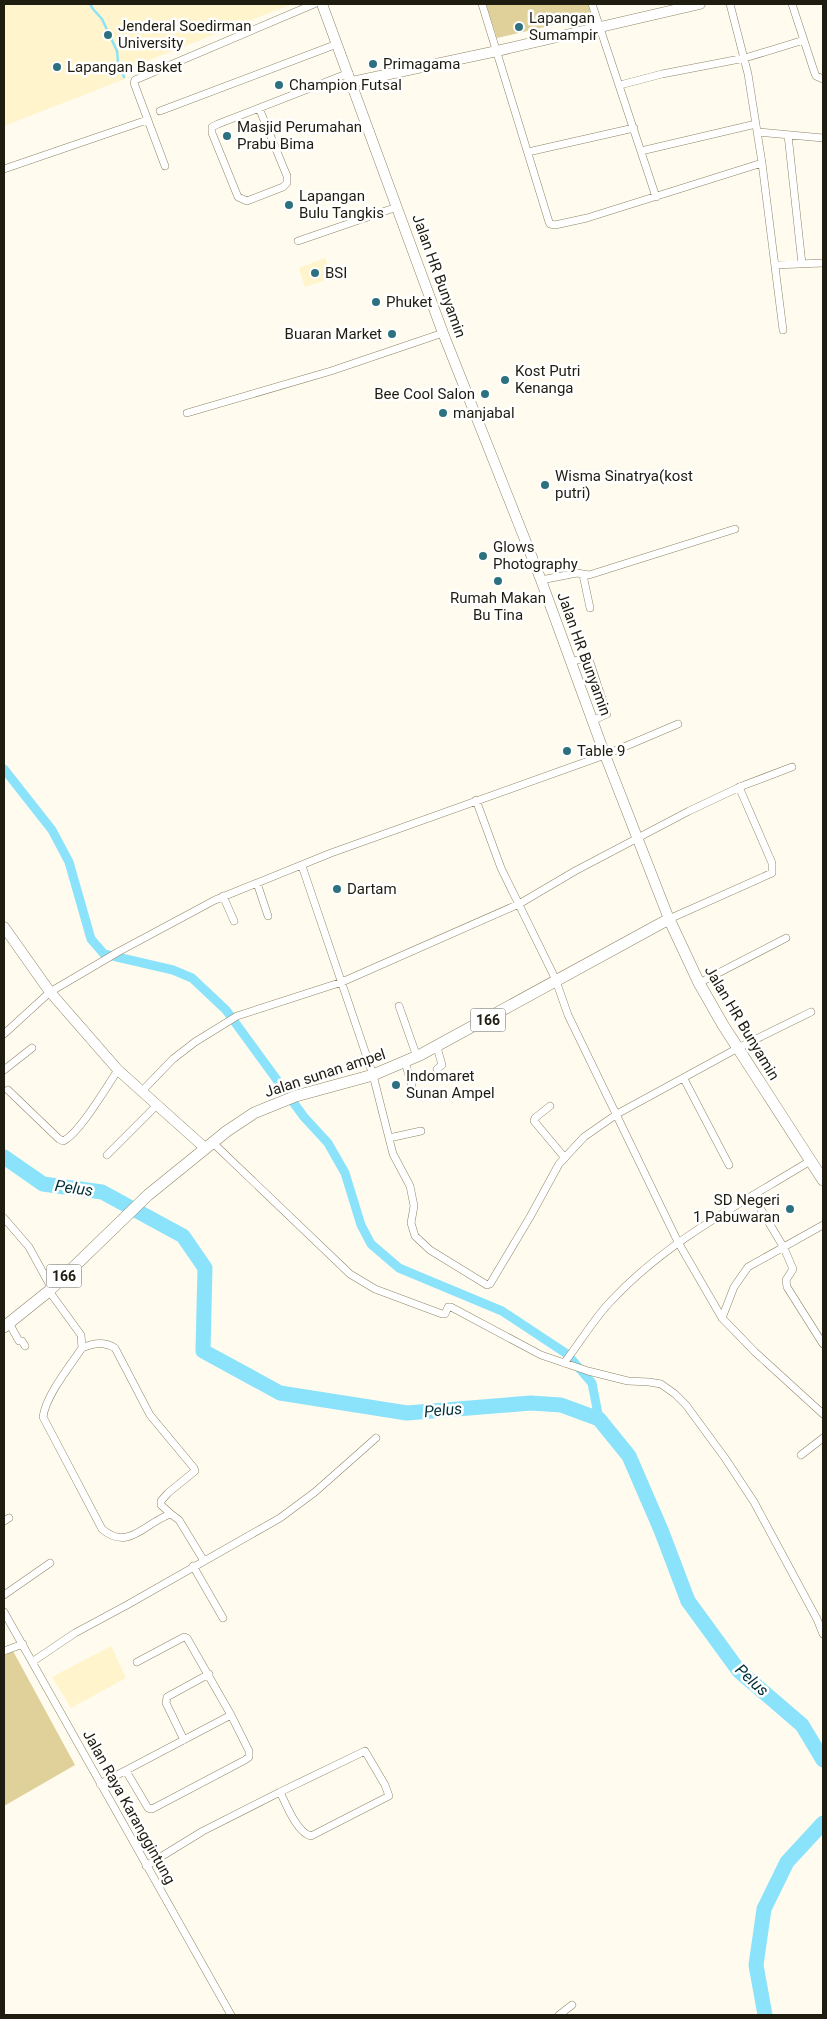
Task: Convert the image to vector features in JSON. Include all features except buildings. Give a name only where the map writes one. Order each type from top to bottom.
[{"type":"main road","name":"Jalan HR Bunyamin","points":[[322,4],[444,333],[541,580],[605,755],[669,919],[699,983],[738,1048],[823,1180]]},
{"type":"main road","points":[[350,78],[497,51],[684,5],[700,4]]},
{"type":"main road","name":"Jalan sunan ampel","points":[[6,1324],[50,1290],[148,1195],[209,1145],[254,1113],[280,1101],[373,1075],[417,1057],[669,919]]},
{"type":"main road","points":[[4,927],[50,992],[118,1070],[209,1145]]},
{"type":"street","points":[[165,166],[134,83],[138,78],[314,4]]},
{"type":"street","points":[[482,4],[550,224],[555,225],[587,218],[762,163]]},
{"type":"street","points":[[592,4],[656,197]]},
{"type":"street","points":[[730,4],[745,58],[758,132],[783,330]]},
{"type":"street","points":[[792,4],[816,76],[823,79]]},
{"type":"street","points":[[620,85],[662,74],[745,58],[804,40]]},
{"type":"street","points":[[160,111],[338,44]]},
{"type":"street","points":[[259,108],[287,176],[287,183],[283,187],[247,201],[238,198],[212,133],[212,127],[259,108],[350,78]]},
{"type":"street","points":[[4,169],[147,120]]},
{"type":"street","points":[[641,151],[756,124]]},
{"type":"street","points":[[528,152],[634,128]]},
{"type":"street","points":[[758,132],[823,138]]},
{"type":"street","points":[[788,135],[802,264]]},
{"type":"street","points":[[298,241],[397,207]]},
{"type":"street","points":[[775,265],[823,263]]},
{"type":"street","points":[[187,413],[331,371],[444,333]]},
{"type":"street","points":[[541,580],[576,573],[590,575],[735,529]]},
{"type":"street","points":[[583,575],[590,608]]},
{"type":"street","points":[[571,662],[586,658],[590,661],[608,714],[592,720]]},
{"type":"street","points":[[4,1034],[50,992],[118,952],[223,896],[331,853],[605,755],[678,724]]},
{"type":"street","points":[[142,1091],[174,1059],[237,1016],[342,982],[519,904],[689,811],[739,787],[792,768]]},
{"type":"street","points":[[669,919],[772,873],[772,863],[739,787]]},
{"type":"street","points":[[476,800],[501,868],[556,981],[568,1015],[678,1242],[722,1318],[755,1352],[823,1414]]},
{"type":"street","points":[[302,866],[373,1075],[393,1154],[410,1186],[414,1206],[411,1223],[415,1236],[430,1250],[486,1285],[490,1284],[559,1164],[584,1137],[617,1114],[738,1048],[811,1012]]},
{"type":"street","points":[[257,883],[268,916]]},
{"type":"street","points":[[223,896],[234,921]]},
{"type":"street","points":[[699,983],[786,938]]},
{"type":"street","points":[[399,1006],[417,1057]]},
{"type":"street","points":[[437,1047],[442,1059],[442,1065],[437,1069]]},
{"type":"street","points":[[4,1070],[32,1048]]},
{"type":"street","points":[[405,1062],[412,1086]]},
{"type":"street","points":[[8,1090],[62,1141],[70,1137],[118,1070]]},
{"type":"street","points":[[684,1079],[730,1165]]},
{"type":"street","points":[[107,1155],[158,1104]]},
{"type":"street","points":[[550,1106],[535,1118],[534,1121],[565,1158]]},
{"type":"street","points":[[389,1138],[420,1131]]},
{"type":"street","points":[[209,1145],[354,1277],[375,1289],[442,1314],[445,1314],[448,1307],[451,1307],[541,1355],[628,1381],[661,1384],[675,1394],[686,1405],[725,1458],[754,1502],[817,1619],[823,1634]]},
{"type":"street","points":[[564,1363],[611,1301],[652,1262],[678,1242],[810,1161]]},
{"type":"street","points":[[753,1196],[784,1248],[793,1269],[786,1280],[787,1287],[823,1344]]},
{"type":"street","points":[[4,1218],[29,1247],[50,1290],[81,1335],[82,1348]]},
{"type":"street","points":[[722,1318],[734,1287],[748,1267],[823,1225]]},
{"type":"street","points":[[6,1324],[25,1346]]},
{"type":"street","points":[[170,1514],[158,1518],[145,1529],[129,1537],[118,1539],[102,1529],[43,1417],[57,1386],[82,1348],[102,1343],[115,1348],[150,1415],[195,1469],[161,1501],[162,1506],[179,1520],[204,1561]]},
{"type":"street","points":[[32,1662],[75,1632],[256,1533],[298,1506],[376,1438]]},
{"type":"street","points":[[801,1455],[823,1438]]},
{"type":"street","points":[[4,1595],[50,1564]]},
{"type":"street","points":[[193,1566],[223,1618]]},
{"type":"street","name":"Jalan Raya Karanggintung","points":[[4,1612],[231,2015]]},
{"type":"street","points":[[126,1771],[148,1808],[152,1810],[249,1757],[249,1751],[231,1715],[190,1640],[184,1637],[137,1662]]},
{"type":"street","points":[[4,1651],[23,1644]]},
{"type":"street","points":[[184,1740],[166,1703],[166,1699],[209,1674]]},
{"type":"street","points":[[100,1784],[231,1715]]},
{"type":"street","points":[[146,1866],[203,1831],[280,1792],[365,1751],[385,1785],[389,1796],[311,1836],[303,1833],[280,1792]]},
{"type":"street","points":[[558,2015],[572,2005]]},
{"type":"shaded area","name":"Jenderal Soedirman University","points":[[4,4],[292,4],[124,70],[127,78],[4,126]]},
{"type":"shaded area","name":"Lapangan Sumampir","points":[[486,4],[588,4],[592,16],[497,38]]},
{"type":"shaded area","name":"BSI","points":[[325,258],[332,278],[305,287],[299,268]]},
{"type":"shaded area","points":[[111,1646],[126,1678],[71,1708],[52,1677]]},
{"type":"shaded area","points":[[13,1651],[75,1765],[4,1806],[4,1656]]},
{"type":"waterway","points":[[90,4],[102,19],[117,51],[118,62],[124,77]]},
{"type":"waterway","points":[[4,769],[52,830],[69,862],[91,939],[104,954],[173,970],[192,978],[226,1010],[304,1117],[328,1143],[345,1173],[361,1225],[371,1244],[399,1268],[502,1311],[567,1354],[592,1383],[599,1419]]},
{"type":"waterway","name":"Pelus","points":[[4,1157],[43,1184],[102,1192],[183,1236],[205,1268],[203,1351],[280,1393],[407,1413],[531,1403],[561,1405],[599,1419],[629,1456],[661,1530],[688,1601],[739,1671],[802,1725],[823,1760]]},
{"type":"waterway","name":"Pelus","points":[[765,2015],[756,1965],[764,1909],[787,1862],[823,1823]]},
{"type":"place","name":"Lapangan Sumampir","points":[[519,27]]},
{"type":"place","name":"Jenderal Soedirman University","points":[[108,35]]},
{"type":"place","name":"Primagama","points":[[373,64]]},
{"type":"place","name":"Lapangan Basket","points":[[57,67]]},
{"type":"place","name":"Champion Futsal","points":[[279,85]]},
{"type":"place","name":"Masjid Perumahan Prabu Bima","points":[[227,136]]},
{"type":"place","name":"Lapangan Bulu Tangkis","points":[[289,205]]},
{"type":"place","name":"BSI","points":[[315,273]]},
{"type":"place","name":"Phuket","points":[[376,302]]},
{"type":"place","name":"Buaran Market","points":[[392,334]]},
{"type":"place","name":"Kost Putri Kenanga","points":[[505,380]]},
{"type":"place","name":"Bee Cool Salon","points":[[485,394]]},
{"type":"place","name":"manjabal","points":[[443,413]]},
{"type":"place","name":"Wisma Sinatrya(kost putri)","points":[[545,485]]},
{"type":"place","name":"Glows Photography","points":[[483,556]]},
{"type":"place","name":"Rumah Makan Bu Tina","points":[[498,581]]},
{"type":"place","name":"Table 9","points":[[567,751]]},
{"type":"place","name":"Dartam","points":[[337,889]]},
{"type":"place","name":"Indomaret Sunan Ampel","points":[[396,1085]]},
{"type":"place","name":"SD Negeri 1 Pabuwaran","points":[[790,1209]]}]
